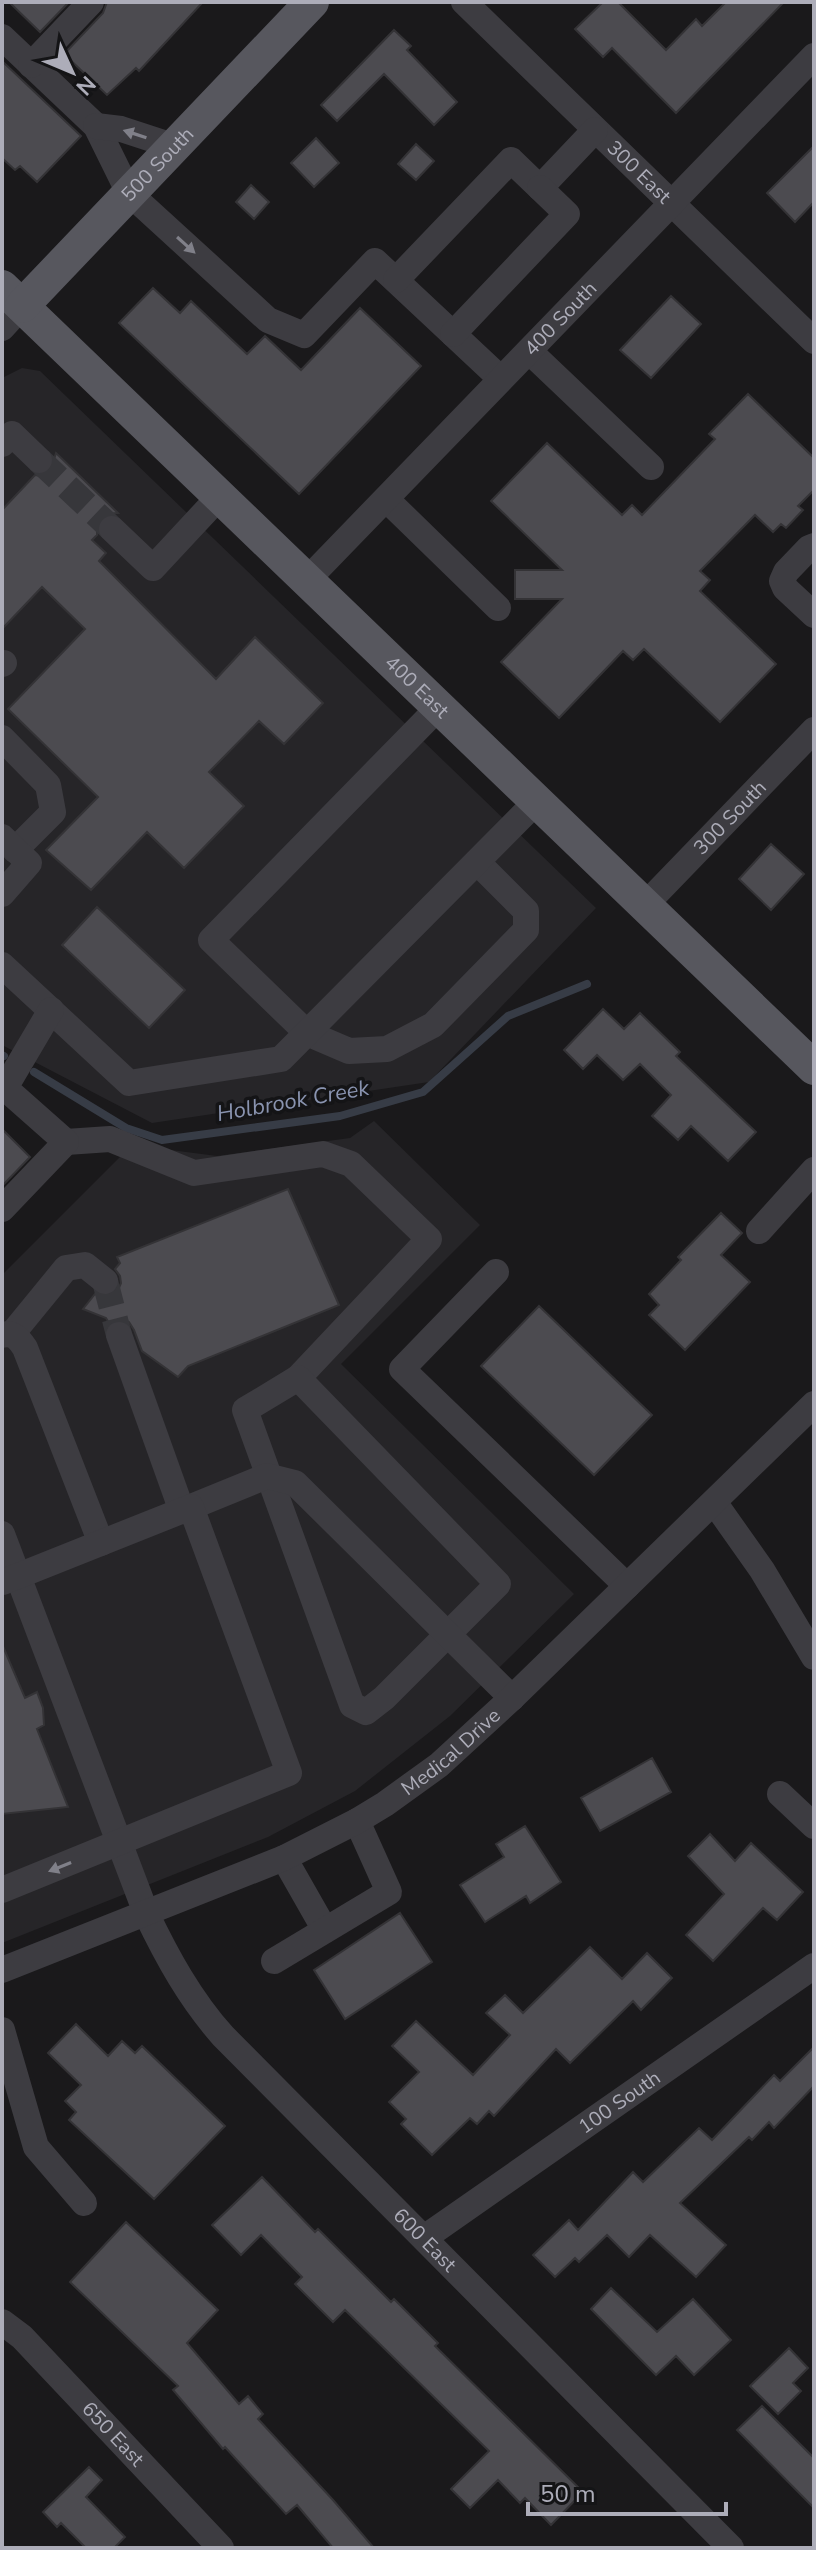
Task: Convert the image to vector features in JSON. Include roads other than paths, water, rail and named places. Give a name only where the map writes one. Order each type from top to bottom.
[{"type":"main road","name":"500 South","points":[[9,307],[129,193],[312,2]]},
{"type":"main road","name":"400 East","points":[[9,307],[220,496],[814,1068]]},
{"type":"street","points":[[31,65],[91,2]]},
{"type":"street","name":"300 East","points":[[464,2],[814,341]]},
{"type":"street","points":[[2,37],[96,126],[129,193],[268,320],[304,335],[375,261],[501,379]]},
{"type":"street","name":"400 South","points":[[307,580],[814,56]]},
{"type":"street","points":[[96,126],[121,129],[173,146]]},
{"type":"street","points":[[540,188],[595,130]]},
{"type":"street","points":[[396,280],[511,160],[567,214],[453,334]]},
{"type":"street","points":[[529,351],[651,467]]},
{"type":"street","points":[[2,444],[12,434],[39,460]]},
{"type":"street","points":[[112,529],[153,568],[220,496]]},
{"type":"street","points":[[386,499],[498,608]]},
{"type":"street","points":[[814,546],[786,572],[782,581],[785,588],[814,615]]},
{"type":"street","points":[[439,707],[211,940],[307,1033],[349,1051],[387,1049],[433,1025],[526,930],[526,911],[477,862]]},
{"type":"street","name":"300 South","points":[[645,905],[814,730]]},
{"type":"street","points":[[2,738],[48,785],[53,812],[8,843],[29,863],[2,894]]},
{"type":"street","points":[[2,965],[129,1083],[281,1059],[537,801]]},
{"type":"street","points":[[51,1010],[5,1088],[66,1142]]},
{"type":"street","points":[[2,1209],[66,1142],[110,1139],[194,1173],[323,1154],[351,1164],[429,1239],[298,1378],[245,1410],[352,1705],[366,1712],[384,1698],[498,1584],[298,1378]]},
{"type":"street","points":[[759,1231],[814,1170]]},
{"type":"street","points":[[101,1543],[25,1348],[18,1338],[7,1334],[66,1268],[85,1265],[105,1281]]},
{"type":"street","points":[[496,1272],[402,1369],[627,1586]]},
{"type":"street","points":[[2,1890],[289,1773],[119,1335]]},
{"type":"street","name":"Medical Drive","points":[[2,1970],[284,1858],[357,1821],[439,1765],[814,1404]]},
{"type":"street","points":[[10,1579],[267,1476],[295,1483],[512,1698]]},
{"type":"street","points":[[714,1502],[762,1570],[814,1657]]},
{"type":"street","name":"600 East","points":[[2,1534],[10,1579],[146,1913],[176,1973],[212,2023],[731,2548]]},
{"type":"street","points":[[780,1794],[814,1826]]},
{"type":"street","points":[[274,1961],[389,1892],[357,1821]]},
{"type":"street","points":[[284,1858],[325,1930]]},
{"type":"street","name":"100 South","points":[[424,2238],[814,1966]]},
{"type":"street","points":[[2,2030],[36,2147],[84,2203]]},
{"type":"street","name":"650 East","points":[[2,2322],[22,2337],[215,2546]]},
{"type":"waterway","name":"Holbrook Creek","points":[[34,1072],[126,1128],[162,1140],[340,1116],[423,1092],[508,1016],[587,984]]},
{"type":"tunnel","points":[[39,460],[112,529]]},
{"type":"tunnel","points":[[105,1281],[119,1335]]}]
